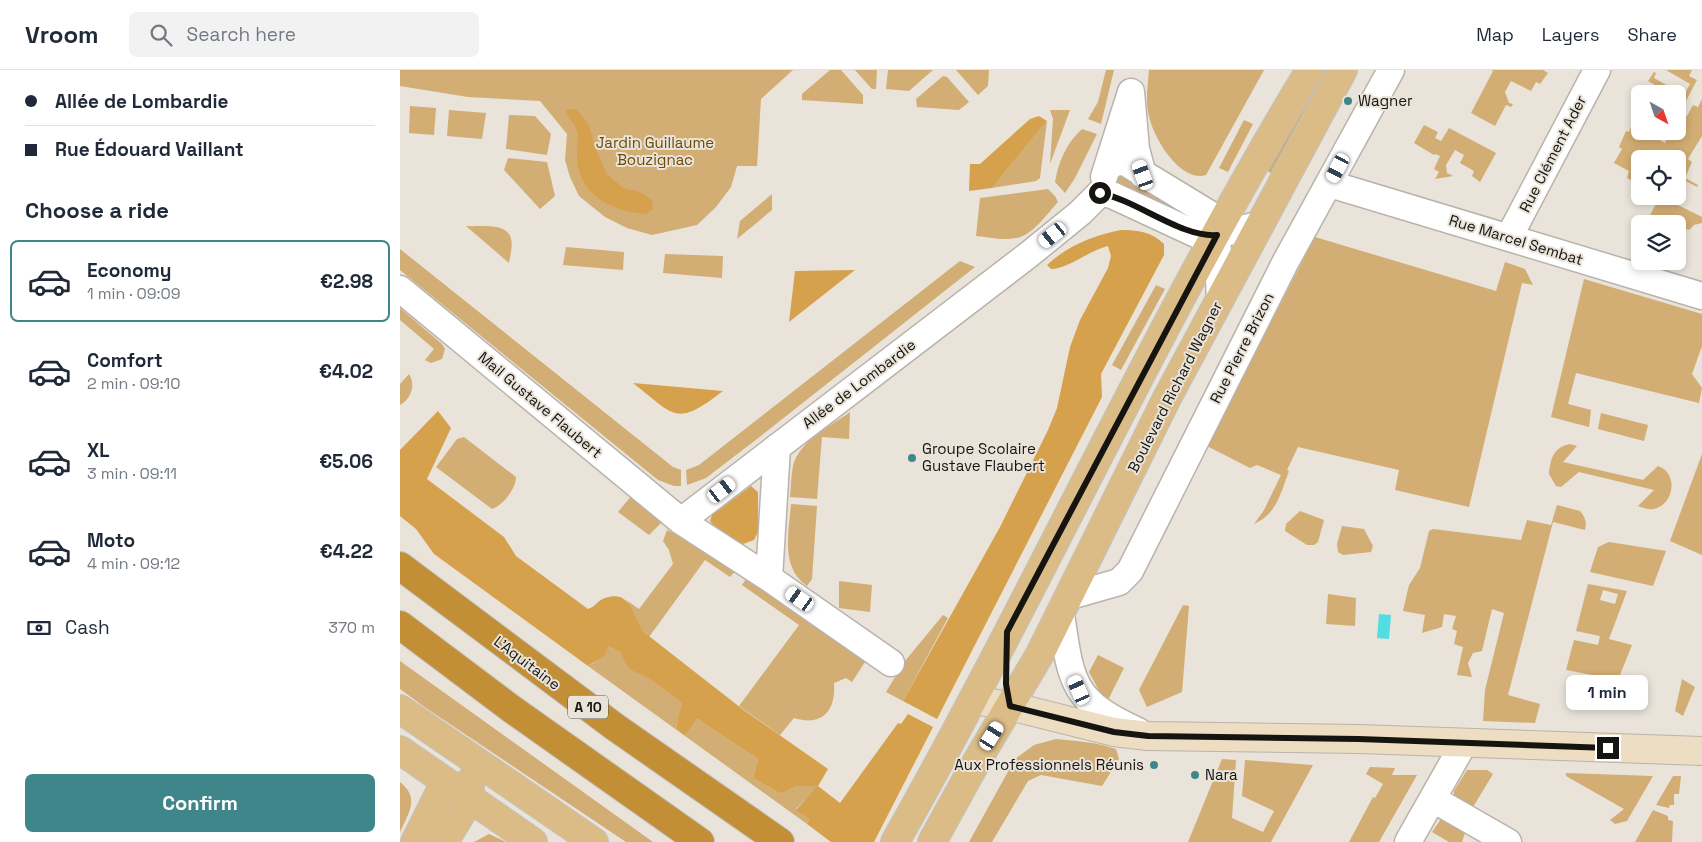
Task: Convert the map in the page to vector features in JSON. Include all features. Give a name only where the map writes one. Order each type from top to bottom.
[{"type":"highway","name":"L'Aquitaine","points":[[400,566],[615,727],[780,842]]},
{"type":"highway","points":[[400,625],[513,710],[700,842]]},
{"type":"main road","points":[[895,842],[973,700],[1217,235],[1277,124],[1310,70]]},
{"type":"main road","name":"Boulevard Richard Wagner","points":[[932,842],[1066,605],[1149,434],[1343,70]]},
{"type":"main road","points":[[1007,632],[1006,684],[1010,706]]},
{"type":"main road","points":[[973,700],[1010,706],[1114,732],[1148,736],[1464,743],[1702,751]]},
{"type":"main road","points":[[400,708],[461,752],[594,842]]},
{"type":"main road","points":[[400,750],[533,842]]},
{"type":"main road","points":[[444,842],[470,799],[470,775],[461,752]]},
{"type":"main road","points":[[416,842],[445,782]]},
{"type":"street","name":"Rue Pierre Brizon","points":[[1066,605],[1119,582],[1130,571],[1286,261],[1391,70]]},
{"type":"street","name":"Rue Clément Ader","points":[[1509,238],[1597,70]]},
{"type":"street","points":[[1132,81],[1136,149],[1143,175]]},
{"type":"street","points":[[1104,181],[1132,81]]},
{"type":"street","points":[[1104,181],[1116,161],[1121,161],[1131,165],[1143,175],[1208,213],[1217,235],[1220,300]]},
{"type":"street","points":[[1104,181],[1126,201],[1190,232],[1206,236],[1217,235],[1261,224]]},
{"type":"street","name":"Allée de Lombardie","points":[[681,521],[1027,256],[1080,213],[1104,181]]},
{"type":"street","name":"Rue Marcel Sembat","points":[[1330,184],[1509,238],[1699,288]]},
{"type":"street","name":"Mail Gustave Flaubert","points":[[400,288],[681,521]]},
{"type":"street","points":[[769,578],[777,447]]},
{"type":"street","points":[[681,521],[769,578],[891,663]]},
{"type":"street","points":[[1066,605],[1071,672],[1079,690],[1092,705],[1110,718],[1148,736]]},
{"type":"street","points":[[1408,842],[1464,743]]},
{"type":"street","points":[[1433,799],[1491,838]]},
{"type":"green space","name":"Jardin Guillaume Bouzignac","points":[[400,70],[793,70],[761,99],[757,166],[737,166],[731,187],[716,207],[697,225],[652,235],[627,228],[605,217],[579,196],[570,177],[565,160],[567,134],[540,101],[468,97],[400,86]]},
{"type":"green space","points":[[830,70],[841,70],[863,95],[863,104],[802,100],[802,94]]},
{"type":"green space","points":[[855,70],[877,70],[876,89],[872,89]]},
{"type":"green space","points":[[888,70],[933,70],[909,91],[886,89]]},
{"type":"green space","points":[[956,70],[989,70],[988,86],[978,95]]},
{"type":"green space","points":[[1106,70],[1114,70],[1101,124],[1088,119],[1098,102]]},
{"type":"green space","points":[[1149,70],[1264,70],[1206,175],[1196,176],[1178,165],[1169,156],[1156,135],[1147,105]]},
{"type":"green space","points":[[1323,70],[1332,70],[1275,176],[1264,169]]},
{"type":"green space","points":[[1491,70],[1543,70],[1548,73],[1540,84],[1536,82],[1531,91],[1511,81],[1505,92],[1509,103],[1513,104],[1511,107],[1506,105],[1495,126],[1471,113],[1493,71]]},
{"type":"green space","points":[[1666,70],[1692,70],[1689,76],[1697,80],[1686,101],[1686,91],[1690,84]]},
{"type":"green space","points":[[1654,72],[1656,73],[1654,78],[1666,85],[1655,85],[1648,81]]},
{"type":"green space","points":[[943,76],[947,77],[969,102],[959,110],[917,107],[916,99]]},
{"type":"green space","points":[[1702,99],[1702,136],[1688,159],[1692,162],[1686,176],[1686,150],[1631,150],[1631,180],[1627,178],[1629,171],[1614,163],[1622,149],[1619,147],[1626,131],[1629,132],[1631,127],[1631,140],[1660,140],[1665,143],[1666,140],[1686,140],[1686,116],[1693,105],[1698,107]]},
{"type":"green space","points":[[410,106],[436,108],[434,135],[409,133]]},
{"type":"green space","points":[[449,110],[486,113],[482,139],[447,136]]},
{"type":"green space","points":[[1050,110],[1070,110],[1050,164],[1053,119]]},
{"type":"green space","points":[[509,115],[535,116],[551,134],[547,155],[506,149]]},
{"type":"green space","points":[[1244,120],[1253,124],[1228,172],[1219,168]]},
{"type":"green space","points":[[1047,121],[1040,178],[1036,181],[992,188]]},
{"type":"green space","points":[[1424,125],[1438,132],[1435,138],[1441,141],[1449,128],[1496,153],[1480,182],[1472,176],[1474,171],[1460,163],[1464,155],[1455,150],[1446,165],[1447,173],[1453,176],[1435,179],[1439,172],[1434,169],[1440,156],[1434,155],[1414,143]]},
{"type":"green space","points":[[1082,129],[1097,134],[1075,178],[1065,193],[1055,182],[1057,174],[1067,147]]},
{"type":"green space","points":[[508,158],[547,162],[555,196],[540,209],[504,170]]},
{"type":"green space","points":[[1122,173],[1182,205],[1178,213],[1119,184],[1117,178]]},
{"type":"green space","points":[[1686,179],[1698,185],[1697,187],[1686,181]]},
{"type":"green space","points":[[1048,189],[1058,202],[1034,229],[1028,233],[1011,239],[976,236],[980,198]]},
{"type":"green space","points":[[772,194],[772,210],[737,239],[740,221]]},
{"type":"green space","points":[[1655,205],[1678,205],[1702,217],[1702,223],[1694,225],[1689,230],[1686,229],[1686,215],[1650,215]]},
{"type":"green space","points":[[466,226],[492,226],[509,234],[512,245],[509,263]]},
{"type":"green space","points":[[1315,237],[1496,291],[1505,262],[1525,269],[1533,285],[1522,283],[1469,507],[1395,490],[1399,470],[1298,447],[1287,470],[1289,471],[1277,502],[1262,520],[1254,524],[1264,510],[1281,475],[1257,465],[1250,468],[1207,446]]},
{"type":"green space","points":[[566,247],[624,252],[623,270],[563,265]]},
{"type":"green space","points":[[400,249],[673,467],[681,470],[681,486],[674,486],[658,480],[400,270]]},
{"type":"green space","points":[[665,254],[723,256],[722,278],[663,273]]},
{"type":"green space","points":[[960,261],[975,267],[706,478],[687,485],[686,470],[699,465]]},
{"type":"green space","points":[[1584,279],[1702,314],[1702,346],[1692,374],[1702,388],[1699,403],[1576,373],[1568,404],[1591,410],[1589,427],[1551,417]]},
{"type":"green space","points":[[1156,285],[1165,289],[1121,370],[1112,365]]},
{"type":"green space","points":[[400,308],[442,344],[445,349],[442,359],[431,363],[425,360],[434,349],[400,320]]},
{"type":"green space","points":[[409,374],[412,383],[410,395],[400,405],[400,384]]},
{"type":"green space","points":[[850,412],[849,439],[822,437],[817,499],[790,497],[791,478],[796,457],[817,435]]},
{"type":"green space","points":[[1601,413],[1648,425],[1644,441],[1598,429]]},
{"type":"green space","points":[[464,437],[516,477],[514,486],[508,496],[492,509],[436,467],[457,439]]},
{"type":"green space","points":[[1570,444],[1577,446],[1563,462],[1643,480],[1658,466],[1669,475],[1671,482],[1670,495],[1661,506],[1654,509],[1644,508],[1638,506],[1654,490],[1579,472],[1561,487],[1556,486],[1549,474],[1550,463],[1554,454],[1560,448]]},
{"type":"green space","points":[[1702,454],[1702,555],[1670,541]]},
{"type":"green space","points":[[633,494],[665,519],[649,535],[618,512]]},
{"type":"green space","points":[[791,504],[817,506],[812,579],[807,586],[798,578],[793,569],[788,549]]},
{"type":"green space","points":[[1557,505],[1580,511],[1585,520],[1586,527],[1585,530],[1553,522],[1508,695],[1540,704],[1535,723],[1483,721],[1485,690],[1504,613],[1492,609],[1482,651],[1473,653],[1468,663],[1472,677],[1457,675],[1463,647],[1454,644],[1457,631],[1452,629],[1456,616],[1444,614],[1442,627],[1422,633],[1425,615],[1403,611],[1409,585],[1420,568],[1429,531],[1433,529],[1521,540],[1527,520],[1551,525]]},
{"type":"green space","points":[[1300,511],[1324,520],[1318,542],[1314,545],[1307,545],[1285,531],[1286,524]]},
{"type":"green space","points":[[1342,526],[1364,529],[1373,546],[1371,552],[1343,555],[1338,552],[1337,544]]},
{"type":"green space","points":[[667,530],[696,544],[736,570],[730,577],[705,560],[649,637],[638,624],[626,600],[639,609],[673,564],[669,550],[663,541]]},
{"type":"green space","points":[[1609,542],[1666,551],[1653,586],[1590,572],[1598,547]]},
{"type":"green space","points":[[746,579],[865,662],[852,682],[846,678],[834,683],[833,701],[826,714],[813,720],[794,718],[780,735],[739,706],[799,625],[742,585]]},
{"type":"green space","points":[[839,581],[872,585],[870,612],[839,608]]},
{"type":"green space","points":[[1588,584],[1627,591],[1609,639],[1632,645],[1618,680],[1566,670],[1574,640],[1598,645],[1600,636],[1576,631]],"holes":[[[1603,590],[1618,594],[1615,604],[1600,600]]]},
{"type":"green space","points":[[1328,594],[1356,598],[1355,626],[1326,624]]},
{"type":"green space","points":[[1183,605],[1189,606],[1182,692],[1147,707],[1139,690]]},
{"type":"green space","points":[[943,615],[948,618],[903,701],[886,692],[905,661]]},
{"type":"green space","points":[[608,646],[621,653],[626,663],[632,669],[654,680],[683,703],[676,729],[685,736],[588,666],[595,662]]},
{"type":"green space","points":[[1098,655],[1124,668],[1108,700],[1102,696],[1089,672]]},
{"type":"green space","points":[[400,661],[653,842],[626,842],[423,706],[400,689]]},
{"type":"green space","points":[[1682,679],[1695,687],[1683,716],[1675,711]]},
{"type":"green space","points":[[697,719],[758,759],[753,778],[781,794],[797,786],[818,786],[796,809],[809,819],[807,824],[685,736]]},
{"type":"green space","points":[[1056,739],[1094,743],[1116,749],[1119,759],[1102,786],[1041,775],[1028,781],[992,842],[969,842],[1015,759],[1034,745]]},
{"type":"green space","points":[[1222,759],[1236,760],[1232,818],[1263,832],[1274,811],[1242,796],[1245,760],[1313,765],[1271,842],[1188,842]]},
{"type":"green space","points":[[1370,767],[1395,768],[1392,775],[1417,775],[1379,842],[1349,842],[1373,797],[1375,798],[1383,784],[1366,774]]},
{"type":"green space","points":[[1467,770],[1487,770],[1493,774],[1473,807],[1454,795],[1454,791]]},
{"type":"green space","points":[[1566,773],[1653,776],[1627,821],[1615,824],[1610,820],[1624,809],[1566,776]]},
{"type":"green space","points":[[1673,776],[1681,776],[1679,794],[1674,794],[1674,805],[1670,805],[1669,808],[1656,805]]},
{"type":"green space","points":[[400,782],[410,794],[411,806],[400,832]]},
{"type":"green space","points":[[1653,810],[1668,816],[1668,820],[1673,821],[1672,842],[1635,842]]},
{"type":"green space","points":[[1441,819],[1465,833],[1462,842],[1449,842],[1432,832]]},
{"type":"green space","points":[[489,834],[506,842],[474,842]]},
{"type":"shaded area","points":[[576,109],[589,125],[596,150],[607,174],[623,188],[640,192],[652,200],[653,209],[646,214],[625,211],[605,203],[589,190],[579,171],[576,129],[566,112],[566,110]]},
{"type":"shaded area","points":[[1039,116],[1047,121],[992,188],[969,191],[970,164],[980,164],[1030,119]]},
{"type":"shaded area","points":[[1121,230],[1150,234],[1164,244],[1164,255],[1101,374],[1102,397],[937,719],[903,701],[1000,527],[1048,430],[1057,408],[1070,347],[1080,320],[1108,268],[1111,256],[1108,246],[1065,266],[1051,269],[1047,265],[1063,252],[1081,242]]},
{"type":"shaded area","points":[[855,270],[789,322],[795,271]]},
{"type":"shaded area","points":[[633,383],[723,391],[695,410],[677,413],[659,404]]},
{"type":"shaded area","points":[[438,411],[451,428],[427,479],[504,537],[516,556],[588,609],[600,600],[614,596],[627,601],[645,633],[741,708],[828,769],[818,786],[840,803],[898,723],[901,724],[908,714],[933,727],[874,842],[831,842],[807,824],[809,819],[796,810],[817,786],[797,786],[781,794],[753,778],[758,759],[697,719],[685,736],[676,729],[682,703],[653,681],[630,668],[621,653],[608,646],[605,655],[588,666],[434,554],[416,529],[400,516],[400,450]]},
{"type":"shaded area","points":[[751,486],[758,492],[758,532],[754,540],[743,544],[714,527],[710,521],[712,515]]},
{"type":"water","points":[[1379,614],[1391,615],[1389,639],[1377,638]]},
{"type":"place","name":"Wagner","points":[[1348,101]]},
{"type":"place","name":"Groupe Scolaire Gustave Flaubert","points":[[912,458]]},
{"type":"place","name":"Aux Professionnels Réunis","points":[[1154,765]]},
{"type":"place","name":"Nara","points":[[1195,775]]},
{"type":"route","points":[[1100,193],[1112,195],[1198,235],[1217,235],[1128,399],[1007,632],[1006,684],[1010,706],[1114,732],[1148,736],[1359,739],[1608,748]]}]
